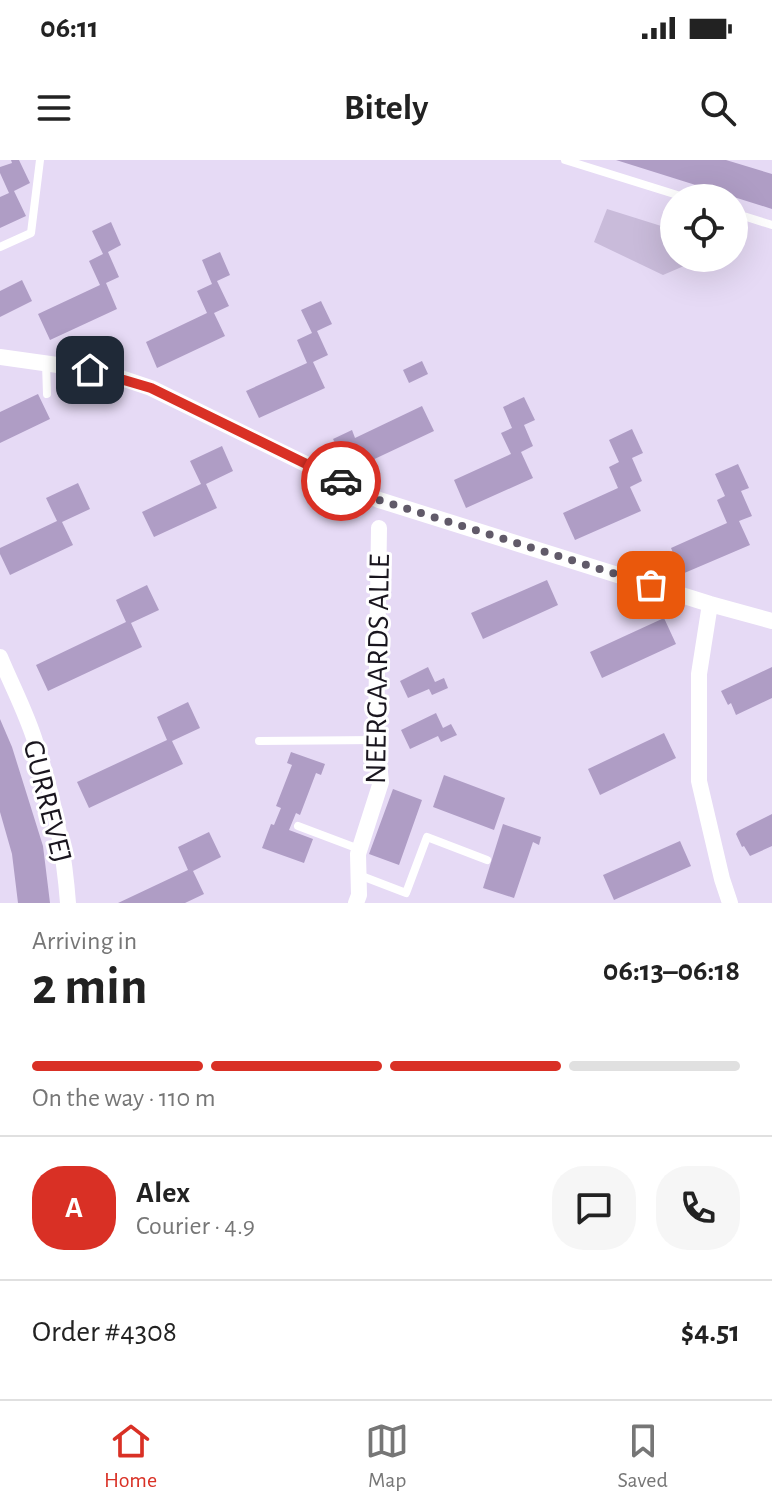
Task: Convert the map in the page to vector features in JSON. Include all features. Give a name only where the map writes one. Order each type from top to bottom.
[{"type":"street","points":[[0,357],[100,371],[151,388],[379,500],[772,621]]},
{"type":"street","name":"NEERGAARDS ALLE","points":[[356,903],[359,895],[359,849],[381,782],[377,740],[379,528]]},
{"type":"street","points":[[710,604],[699,674],[699,781],[730,903]]},
{"type":"street","name":"GURREVEJ","points":[[0,657],[36,742],[51,799],[68,903]]},
{"type":"lane","points":[[0,247],[31,233],[40,160]]},
{"type":"lane","points":[[565,160],[660,190]]},
{"type":"lane","points":[[748,217],[772,225]]},
{"type":"lane","points":[[46,363],[47,394]]},
{"type":"lane","points":[[259,741],[377,740]]},
{"type":"lane","points":[[298,826],[359,849]]},
{"type":"lane","points":[[358,874],[406,893],[427,837],[487,860]]},
{"type":"shaded area","points":[[607,209],[660,226],[660,272],[670,272],[663,275],[594,242]]},
{"type":"building","points":[[11,160],[19,160],[30,183],[14,191],[26,216],[0,228],[0,197],[9,193],[0,167],[12,163]]},
{"type":"building","points":[[616,160],[726,160],[772,174],[772,209],[748,201],[748,184],[692,184]]},
{"type":"building","points":[[111,222],[121,245],[108,252],[119,277],[106,283],[117,309],[50,340],[38,314],[100,285],[89,261],[103,254],[92,231]]},
{"type":"building","points":[[220,252],[230,275],[217,281],[229,306],[214,313],[225,336],[157,368],[146,342],[207,313],[197,291],[212,284],[202,260]]},
{"type":"building","points":[[22,280],[32,301],[0,317],[0,291]]},
{"type":"building","points":[[321,301],[332,324],[317,331],[328,355],[313,362],[325,388],[259,418],[246,391],[307,363],[297,340],[312,333],[301,310]]},
{"type":"building","points":[[422,361],[428,374],[409,383],[403,370]]},
{"type":"building","points":[[38,394],[50,419],[0,443],[0,412]]},
{"type":"building","points":[[524,397],[535,420],[524,425],[533,446],[521,452],[533,478],[466,508],[454,480],[511,454],[501,433],[512,428],[503,407]]},
{"type":"building","points":[[422,406],[434,431],[366,463],[358,445],[340,453],[333,439],[352,430],[355,438]]},
{"type":"building","points":[[632,429],[643,453],[632,458],[642,481],[630,487],[641,511],[575,540],[563,513],[618,488],[609,467],[619,462],[609,440]]},
{"type":"building","points":[[222,446],[233,471],[206,484],[217,508],[154,537],[142,512],[201,484],[190,461]]},
{"type":"building","points":[[738,464],[749,488],[741,491],[752,516],[739,521],[750,545],[682,574],[671,548],[727,523],[717,500],[725,496],[715,474]]},
{"type":"building","points":[[78,483],[90,509],[62,522],[73,545],[10,575],[0,548],[57,521],[46,498]]},
{"type":"building","points":[[547,580],[558,605],[483,639],[471,613]]},
{"type":"building","points":[[147,585],[159,610],[131,623],[142,647],[48,691],[36,665],[126,622],[116,600]]},
{"type":"building","points":[[664,618],[676,644],[602,678],[590,652]]},
{"type":"building","points":[[428,667],[435,682],[444,678],[448,688],[432,695],[429,689],[408,698],[400,681]]},
{"type":"building","points":[[772,667],[772,698],[736,715],[721,691]]},
{"type":"building","points":[[188,702],[200,728],[172,741],[183,764],[89,808],[77,782],[167,740],[157,717]]},
{"type":"building","points":[[436,713],[443,728],[451,724],[457,735],[441,742],[438,736],[410,749],[401,730]]},
{"type":"building","points":[[0,719],[43,846],[50,903],[18,903],[12,854],[0,812]]},
{"type":"building","points":[[664,733],[676,758],[600,795],[588,769]]},
{"type":"building","points":[[291,752],[325,764],[321,775],[316,773],[300,815],[296,813],[289,830],[313,839],[304,863],[262,848],[281,808],[276,806],[292,765],[287,763]]},
{"type":"building","points":[[444,775],[505,798],[494,830],[433,807]]},
{"type":"building","points":[[393,789],[422,800],[399,865],[369,854]]},
{"type":"building","points":[[772,814],[772,846],[750,856],[736,834]]},
{"type":"building","points":[[503,824],[541,837],[539,845],[533,842],[514,898],[483,888]]},
{"type":"building","points":[[209,832],[221,857],[193,871],[204,894],[185,903],[118,903],[188,870],[178,847]]},
{"type":"building","points":[[680,841],[691,866],[614,900],[603,875]]},
{"type":"way so far","points":[[341,481],[379,500],[651,585]]},
{"type":"route","points":[[90,370],[151,388],[341,481]]}]
